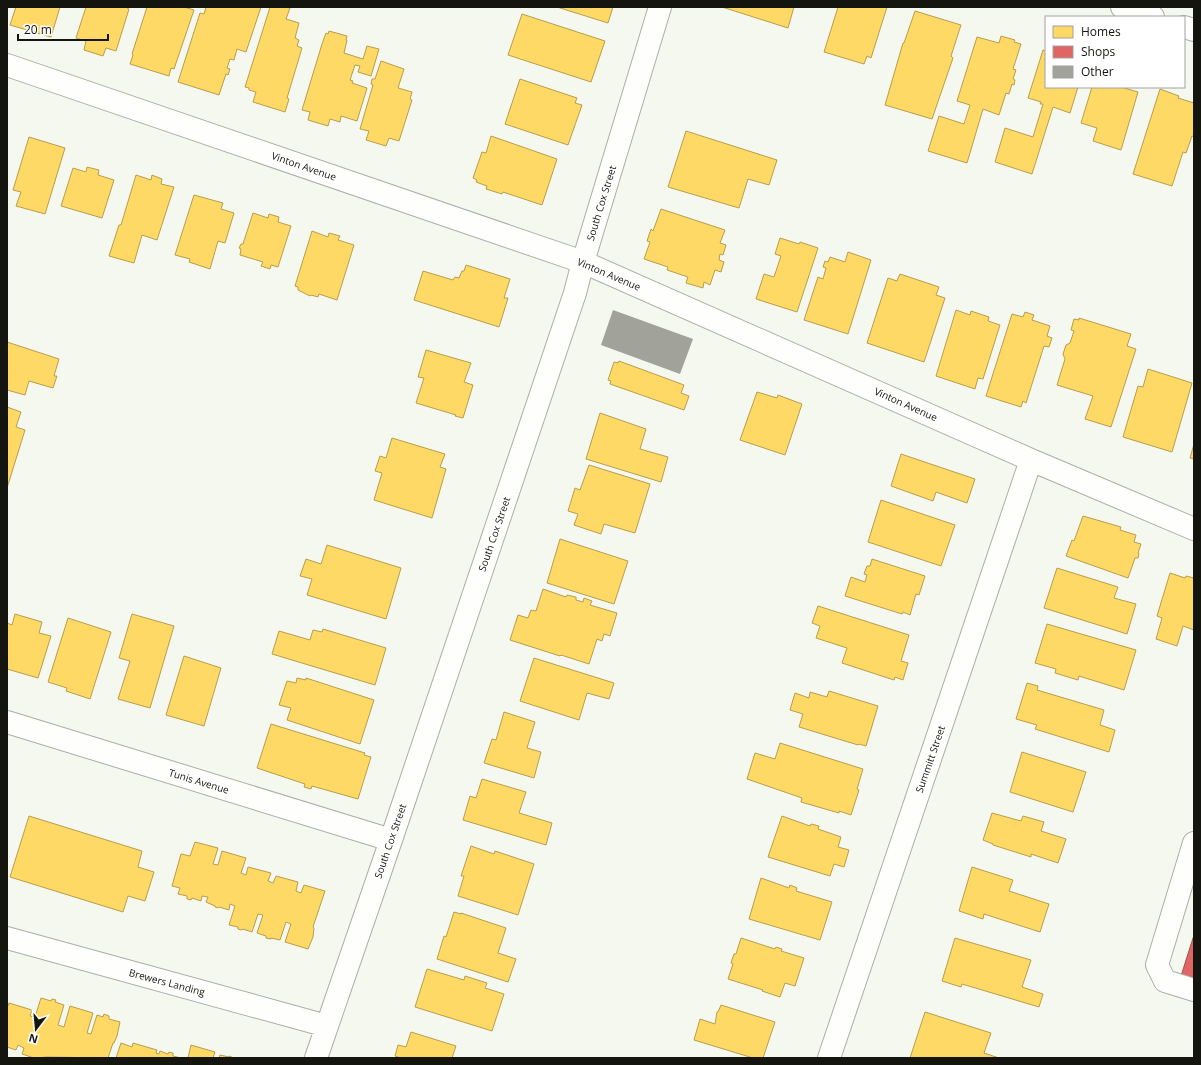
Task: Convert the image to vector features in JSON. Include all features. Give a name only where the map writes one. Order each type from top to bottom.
[{"type":"street","name":"South Cox Street","points":[[316,1058],[575,293],[660,7]]},
{"type":"street","points":[[1122,7],[1150,16]]},
{"type":"street","name":"Vinton Avenue","points":[[7,65],[583,262],[1031,460],[1194,529]]},
{"type":"street","name":"Summitt Street","points":[[828,1058],[1031,460]]},
{"type":"street","name":"Tunis Avenue","points":[[7,722],[391,840]]},
{"type":"street","points":[[1194,842],[1157,964],[1165,981],[1194,990]]},
{"type":"street","name":"Brewers Landing","points":[[7,938],[327,1026]]},
{"type":"building: Homes","points":[[16,7],[60,7],[51,37],[10,25]]},
{"type":"building: Homes","points":[[86,7],[128,7],[127,8],[129,9],[116,51],[106,48],[103,56],[84,50],[86,41],[76,38]]},
{"type":"building: Homes","points":[[147,7],[184,7],[194,10],[174,69],[171,68],[169,76],[130,64]]},
{"type":"building: Homes","points":[[206,7],[261,7],[246,52],[237,49],[234,60],[230,59],[227,68],[230,69],[228,75],[226,74],[219,95],[178,82],[200,13],[204,14]]},
{"type":"building: Homes","points":[[270,7],[290,8],[286,19],[299,23],[295,38],[299,40],[297,46],[302,48],[287,98],[289,99],[285,112],[253,102],[256,92],[245,87]]},
{"type":"building: Homes","points":[[557,7],[613,7],[608,23]]},
{"type":"building: Homes","points":[[722,7],[794,7],[788,28]]},
{"type":"building: Homes","points":[[838,7],[887,7],[871,58],[867,56],[864,64],[824,52]]},
{"type":"building: Homes","points":[[915,11],[961,25],[951,56],[953,58],[932,119],[885,105],[903,43]]},
{"type":"building: Homes","points":[[522,14],[605,41],[591,82],[508,55]]},
{"type":"building: Homes","points":[[329,31],[347,36],[344,53],[363,59],[367,46],[379,49],[371,76],[358,72],[360,66],[355,65],[350,80],[353,81],[352,83],[367,88],[357,121],[341,116],[340,122],[330,119],[328,126],[308,120],[310,112],[302,110],[322,44],[326,33],[328,34]]},
{"type":"building: Homes","points":[[1001,36],[1015,40],[1014,42],[1021,44],[1013,69],[1016,70],[1013,79],[1015,80],[1014,85],[1012,84],[1009,94],[1006,93],[999,115],[983,109],[967,163],[928,151],[939,116],[964,124],[970,105],[957,101],[977,37],[999,43]]},
{"type":"building: Homes","points":[[1043,50],[1045,51],[1045,88],[1078,88],[1070,113],[1053,107],[1032,174],[995,162],[1005,128],[1033,137],[1043,104],[1028,98]]},
{"type":"building: Homes","points":[[381,61],[404,69],[398,88],[412,92],[410,99],[412,100],[399,141],[389,138],[386,146],[366,140],[369,131],[360,129],[373,85],[371,84],[372,79],[375,79]]},
{"type":"building: Homes","points":[[520,79],[577,98],[575,103],[582,105],[568,145],[505,124]]},
{"type":"building: Homes","points":[[1092,88],[1124,88],[1138,92],[1121,150],[1093,141],[1097,128],[1081,123]]},
{"type":"building: Homes","points":[[1160,89],[1179,96],[1178,98],[1194,103],[1194,137],[1192,136],[1186,153],[1183,152],[1172,186],[1133,174]]},
{"type":"building: Homes","points":[[686,131],[777,160],[769,185],[748,179],[739,208],[668,187]]},
{"type":"building: Homes","points":[[491,136],[557,159],[542,205],[503,192],[502,194],[486,189],[487,186],[476,182],[477,180],[473,178],[482,152],[486,153]]},
{"type":"building: Homes","points":[[29,137],[65,148],[45,214],[16,206],[21,192],[13,190]]},
{"type":"building: Homes","points":[[87,167],[99,170],[98,175],[114,180],[102,218],[61,206],[73,168],[86,172]]},
{"type":"building: Homes","points":[[136,175],[151,180],[152,175],[162,179],[161,184],[174,187],[157,240],[142,235],[134,263],[109,256],[119,225],[121,225]]},
{"type":"building: Homes","points":[[194,195],[223,203],[221,209],[234,213],[225,243],[218,241],[210,269],[189,262],[190,259],[175,255]]},
{"type":"building: Homes","points":[[661,209],[725,230],[720,243],[726,245],[723,255],[720,254],[719,260],[724,262],[721,272],[715,270],[710,285],[704,282],[703,288],[686,283],[688,277],[667,270],[668,267],[644,259],[650,242],[647,241],[651,229],[653,231]]},
{"type":"building: Homes","points":[[253,213],[268,218],[269,214],[279,217],[278,222],[291,226],[278,267],[271,265],[270,269],[261,266],[263,262],[240,255],[241,249],[239,248],[241,244],[243,244]]},
{"type":"building: Homes","points":[[312,231],[328,237],[329,233],[340,236],[338,240],[354,245],[337,300],[319,294],[318,297],[310,296],[298,290],[298,287],[295,286]]},
{"type":"building: Homes","points":[[780,238],[799,244],[800,242],[818,248],[797,312],[756,299],[764,274],[774,277],[781,256],[775,254]]},
{"type":"building: Homes","points":[[848,252],[871,260],[848,334],[804,320],[818,277],[823,279],[826,268],[823,267],[825,261],[828,262],[830,257],[845,262]]},
{"type":"building: Homes","points":[[466,265],[510,279],[504,298],[508,298],[499,327],[414,300],[423,271],[453,280],[455,277],[459,278]]},
{"type":"building: Homes","points":[[900,274],[939,287],[936,295],[945,298],[924,362],[867,343],[888,278],[897,281]]},
{"type":"building: Homes","points":[[956,310],[970,315],[971,311],[989,317],[988,321],[1000,325],[983,379],[978,378],[975,389],[936,376]]},
{"type":"building: Homes","points":[[1025,312],[1034,315],[1032,320],[1050,326],[1047,336],[1052,338],[1049,347],[1044,346],[1026,403],[1023,401],[1021,407],[986,396],[1012,314],[1023,317]]},
{"type":"building: Homes","points":[[1079,318],[1131,334],[1127,346],[1136,349],[1111,427],[1085,419],[1093,396],[1057,385],[1065,359],[1063,354],[1066,345],[1070,343],[1074,331],[1071,330],[1074,319],[1079,320]]},
{"type":"building: Homes","points":[[7,342],[59,359],[54,376],[57,376],[53,388],[29,381],[25,395],[7,390]]},
{"type":"building: Homes","points":[[426,350],[471,363],[464,382],[473,385],[463,418],[416,403],[424,378],[418,377]]},
{"type":"building: Homes","points":[[619,361],[684,385],[681,393],[689,396],[684,410],[610,384],[611,381],[608,380],[614,362],[618,363]]},
{"type":"building: Homes","points":[[1148,369],[1192,383],[1172,452],[1123,437],[1138,386],[1143,387]]},
{"type":"building: Homes","points":[[757,392],[777,398],[778,395],[802,404],[785,455],[740,440]]},
{"type":"building: Homes","points":[[7,407],[21,412],[16,427],[25,430],[7,488]]},
{"type":"building: Homes","points":[[600,413],[646,429],[640,449],[668,457],[661,482],[586,459]]},
{"type":"building: Homes","points":[[392,438],[445,454],[440,467],[446,469],[432,518],[374,500],[382,473],[375,471],[380,456],[386,458]]},
{"type":"building: Homes","points":[[1194,444],[1194,459],[1190,458]]},
{"type":"building: Homes","points":[[901,454],[975,479],[967,503],[936,492],[933,501],[891,486]]},
{"type":"building: Homes","points":[[589,465],[650,484],[635,533],[604,524],[601,534],[574,525],[578,514],[568,511],[575,488],[580,490]]},
{"type":"building: Homes","points":[[881,500],[955,525],[941,566],[868,542]]},
{"type":"building: Homes","points":[[1083,516],[1121,527],[1120,530],[1136,535],[1134,542],[1141,544],[1138,558],[1135,558],[1128,578],[1066,556],[1072,540],[1074,541]]},
{"type":"building: Homes","points":[[560,539],[628,561],[614,604],[547,583]]},
{"type":"building: Homes","points":[[327,545],[401,568],[386,619],[307,595],[312,579],[300,576],[306,559],[321,564]]},
{"type":"building: Homes","points":[[872,559],[925,576],[919,595],[916,594],[910,615],[903,612],[902,614],[845,596],[851,577],[865,582],[867,575],[864,574],[867,566],[870,566]]},
{"type":"building: Homes","points":[[1057,568],[1118,587],[1114,598],[1136,604],[1127,634],[1044,608]]},
{"type":"building: Homes","points":[[1170,573],[1185,578],[1186,576],[1194,578],[1194,630],[1183,626],[1177,646],[1156,639],[1162,618],[1157,616]]},
{"type":"building: Homes","points":[[543,589],[566,597],[567,595],[576,597],[576,600],[583,602],[584,598],[592,601],[590,605],[617,613],[610,636],[604,634],[602,641],[597,639],[589,664],[510,640],[518,615],[528,618],[531,610],[536,611]]},
{"type":"building: Homes","points":[[818,606],[909,635],[901,661],[908,663],[903,680],[895,677],[894,680],[842,663],[847,648],[816,638],[820,626],[812,623]]},
{"type":"building: Homes","points":[[15,614],[42,622],[39,633],[51,636],[38,678],[7,669],[7,623],[12,625]]},
{"type":"building: Homes","points":[[132,614],[174,626],[150,708],[118,699],[130,661],[119,658]]},
{"type":"building: Homes","points":[[68,618],[111,632],[90,699],[66,691],[67,688],[48,682]]},
{"type":"building: Homes","points":[[1047,624],[1136,650],[1124,690],[1079,676],[1078,680],[1055,673],[1056,669],[1035,663]]},
{"type":"building: Homes","points":[[323,629],[386,648],[375,685],[272,654],[279,631],[310,640],[313,630],[322,632]]},
{"type":"building: Homes","points":[[184,656],[221,668],[204,726],[166,715]]},
{"type":"building: Homes","points":[[534,658],[614,683],[609,699],[587,693],[579,720],[520,701]]},
{"type":"building: Homes","points":[[297,678],[306,680],[306,678],[374,700],[360,744],[287,720],[291,708],[279,705],[287,681],[296,683]]},
{"type":"building: Homes","points":[[1027,683],[1038,686],[1037,690],[1104,710],[1100,725],[1115,730],[1109,752],[1035,729],[1037,725],[1016,719]]},
{"type":"building: Homes","points":[[829,691],[878,706],[866,746],[858,745],[799,727],[803,714],[790,710],[795,693],[809,698],[810,692],[827,697]]},
{"type":"building: Homes","points":[[504,712],[535,722],[527,748],[541,752],[534,778],[484,763],[492,739],[496,740]]},
{"type":"building: Homes","points":[[271,724],[365,753],[364,755],[371,757],[358,799],[312,786],[311,789],[304,787],[305,784],[257,768]]},
{"type":"building: Homes","points":[[780,743],[863,769],[857,789],[859,790],[851,815],[801,802],[802,798],[747,779],[755,753],[775,759]]},
{"type":"building: Homes","points":[[1022,752],[1086,772],[1073,812],[1010,792]]},
{"type":"building: Homes","points":[[482,779],[526,792],[519,813],[552,823],[546,845],[463,820],[470,796],[476,798]]},
{"type":"building: Homes","points":[[992,813],[1021,821],[1023,816],[1044,822],[1041,831],[1066,839],[1058,863],[1031,854],[1031,857],[993,845],[983,840]]},
{"type":"building: Homes","points":[[29,816],[142,851],[138,867],[154,872],[145,901],[128,896],[123,912],[10,877]]},
{"type":"building: Homes","points":[[782,816],[810,826],[811,824],[819,826],[818,829],[841,837],[838,847],[849,850],[844,867],[834,864],[830,876],[768,857]]},
{"type":"building: Homes","points":[[195,842],[218,848],[213,864],[218,865],[222,851],[246,858],[241,873],[246,875],[248,867],[271,873],[268,881],[273,883],[276,876],[298,882],[296,891],[301,893],[304,885],[325,891],[313,927],[313,937],[308,949],[285,942],[291,924],[286,922],[280,940],[266,938],[266,936],[257,933],[263,915],[258,914],[252,932],[242,930],[238,929],[238,927],[229,925],[235,906],[230,904],[229,910],[218,908],[206,902],[208,897],[202,896],[201,901],[192,898],[191,900],[187,899],[187,896],[178,894],[180,888],[172,886],[181,854],[190,856]]},
{"type":"building: Homes","points":[[471,846],[494,854],[495,851],[534,864],[518,915],[458,896],[464,876],[461,876]]},
{"type":"building: Homes","points":[[972,867],[1013,880],[1009,891],[1049,904],[1040,932],[984,914],[983,919],[959,911]]},
{"type":"building: Homes","points":[[761,878],[789,888],[790,885],[797,888],[796,891],[832,902],[820,940],[749,919]]},
{"type":"building: Homes","points":[[454,912],[506,928],[498,953],[516,959],[508,982],[437,959],[444,936],[446,937]]},
{"type":"building: Homes","points":[[741,938],[775,949],[776,947],[782,949],[781,951],[804,958],[795,986],[785,983],[780,997],[728,979],[733,964],[731,963],[734,954],[736,954]]},
{"type":"building: Homes","points":[[955,938],[1031,960],[1022,987],[1043,994],[1039,1007],[962,984],[961,987],[942,981]]},
{"type":"building: Homes","points":[[427,969],[464,980],[465,976],[487,983],[485,988],[504,994],[492,1031],[415,1007]]},
{"type":"building: Homes","points":[[41,998],[51,1001],[52,999],[56,1000],[55,1002],[64,1005],[58,1025],[64,1027],[70,1006],[93,1013],[87,1033],[91,1034],[97,1015],[103,1017],[104,1014],[109,1016],[109,1019],[120,1022],[117,1036],[108,1058],[34,1058],[22,1054],[24,1048],[18,1045],[16,1050],[7,1047],[7,1008],[9,1003],[32,1010],[30,1016],[35,1017]]},
{"type":"building: Homes","points":[[721,1005],[775,1022],[763,1058],[753,1058],[694,1040],[700,1019],[715,1024],[717,1012]]},
{"type":"building: Homes","points":[[925,1012],[991,1033],[984,1053],[999,1058],[910,1058]]},
{"type":"building: Homes","points":[[411,1032],[456,1046],[452,1058],[401,1058],[395,1056],[398,1045],[406,1047]]},
{"type":"building: Homes","points":[[121,1043],[132,1047],[133,1043],[157,1050],[156,1053],[159,1054],[160,1051],[168,1054],[169,1052],[173,1053],[173,1056],[181,1058],[116,1058]]},
{"type":"building: Homes","points":[[191,1045],[215,1052],[213,1058],[188,1058]]},
{"type":"building: Homes","points":[[220,1055],[229,1056],[234,1058],[219,1058]]},
{"type":"building: Shops","points":[[1194,935],[1194,980],[1181,976]]},
{"type":"building: Other","points":[[613,310],[693,339],[680,374],[601,345]]}]
